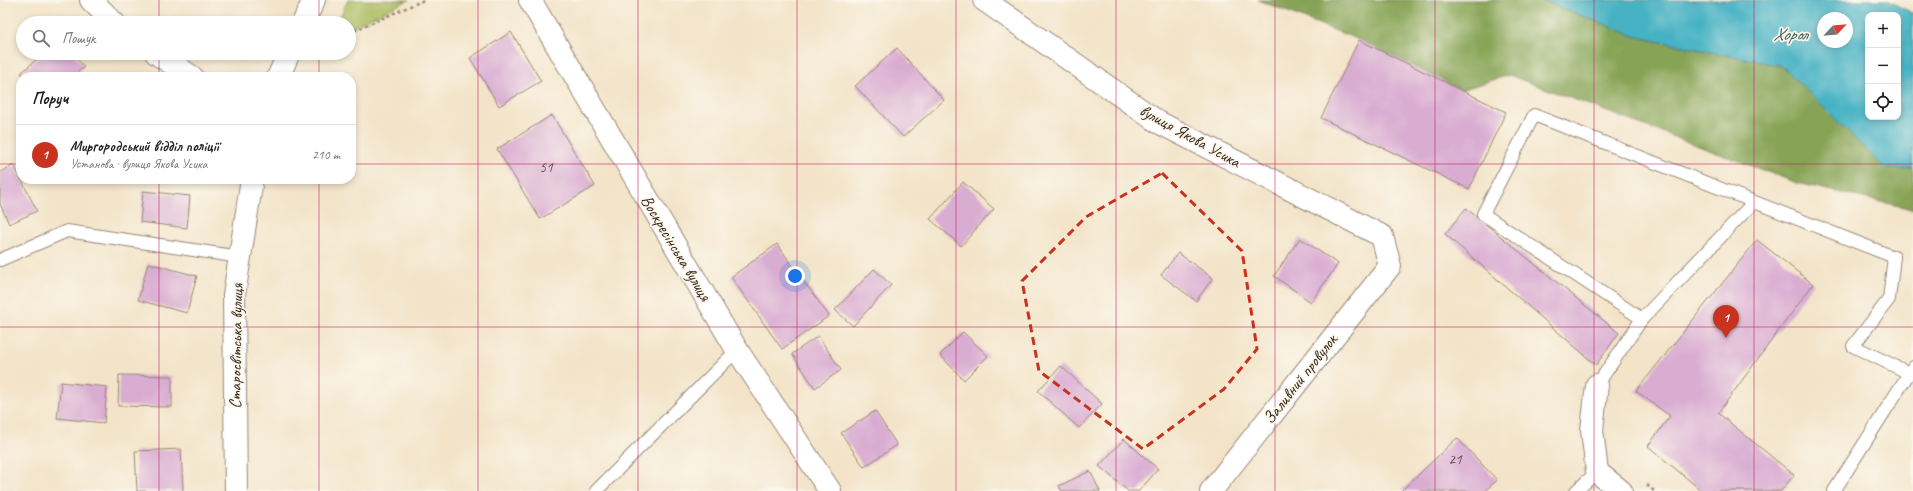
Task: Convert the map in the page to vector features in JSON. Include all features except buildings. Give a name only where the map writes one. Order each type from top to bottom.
[{"type":"street","points":[[91,0],[107,16]]},
{"type":"street","points":[[306,16],[314,0]]},
{"type":"street","name":"Воскресінська вулиця","points":[[530,0],[737,350],[830,491]]},
{"type":"street","name":"вулиця Якова Усика","points":[[984,0],[1158,122],[1382,236],[1390,266]]},
{"type":"street","points":[[166,60],[184,72]]},
{"type":"street","points":[[280,72],[286,60]]},
{"type":"street","name":"Старосвітська вулиця","points":[[236,491],[234,295],[251,184]]},
{"type":"street","name":"Заливний провулок","points":[[1211,491],[1390,266]]},
{"type":"street","points":[[1597,385],[1592,430],[1597,472],[1621,491]]},
{"type":"lane","points":[[1642,319],[1483,214],[1534,115],[1894,257],[1889,299],[1853,346],[1911,370],[1834,491]]},
{"type":"lane","points":[[1597,385],[1642,319],[1753,202]]},
{"type":"lane","points":[[0,260],[67,231],[240,258]]},
{"type":"lane","points":[[596,491],[737,350]]},
{"type":"lane","points":[[1576,491],[1597,472]]},
{"type":"path","points":[[356,30],[424,0]]},
{"type":"highlighted area","points":[[1162,173],[1242,251],[1257,349],[1224,389],[1143,449],[1039,371],[1022,281],[1086,217]]},
{"type":"green space","points":[[348,0],[409,0],[356,25],[356,16],[340,16]]},
{"type":"green space","points":[[1258,0],[1541,0],[1637,37],[1782,66],[1885,169],[1913,168],[1913,210],[1797,183],[1509,75],[1461,90],[1359,40]]},
{"type":"water","name":"Хорол","points":[[1541,0],[1886,0],[1913,13],[1913,168],[1885,169],[1782,66],[1637,37]]},
{"type":"place","name":"Миргородський відділ поліції","points":[[1726,338]]}]
